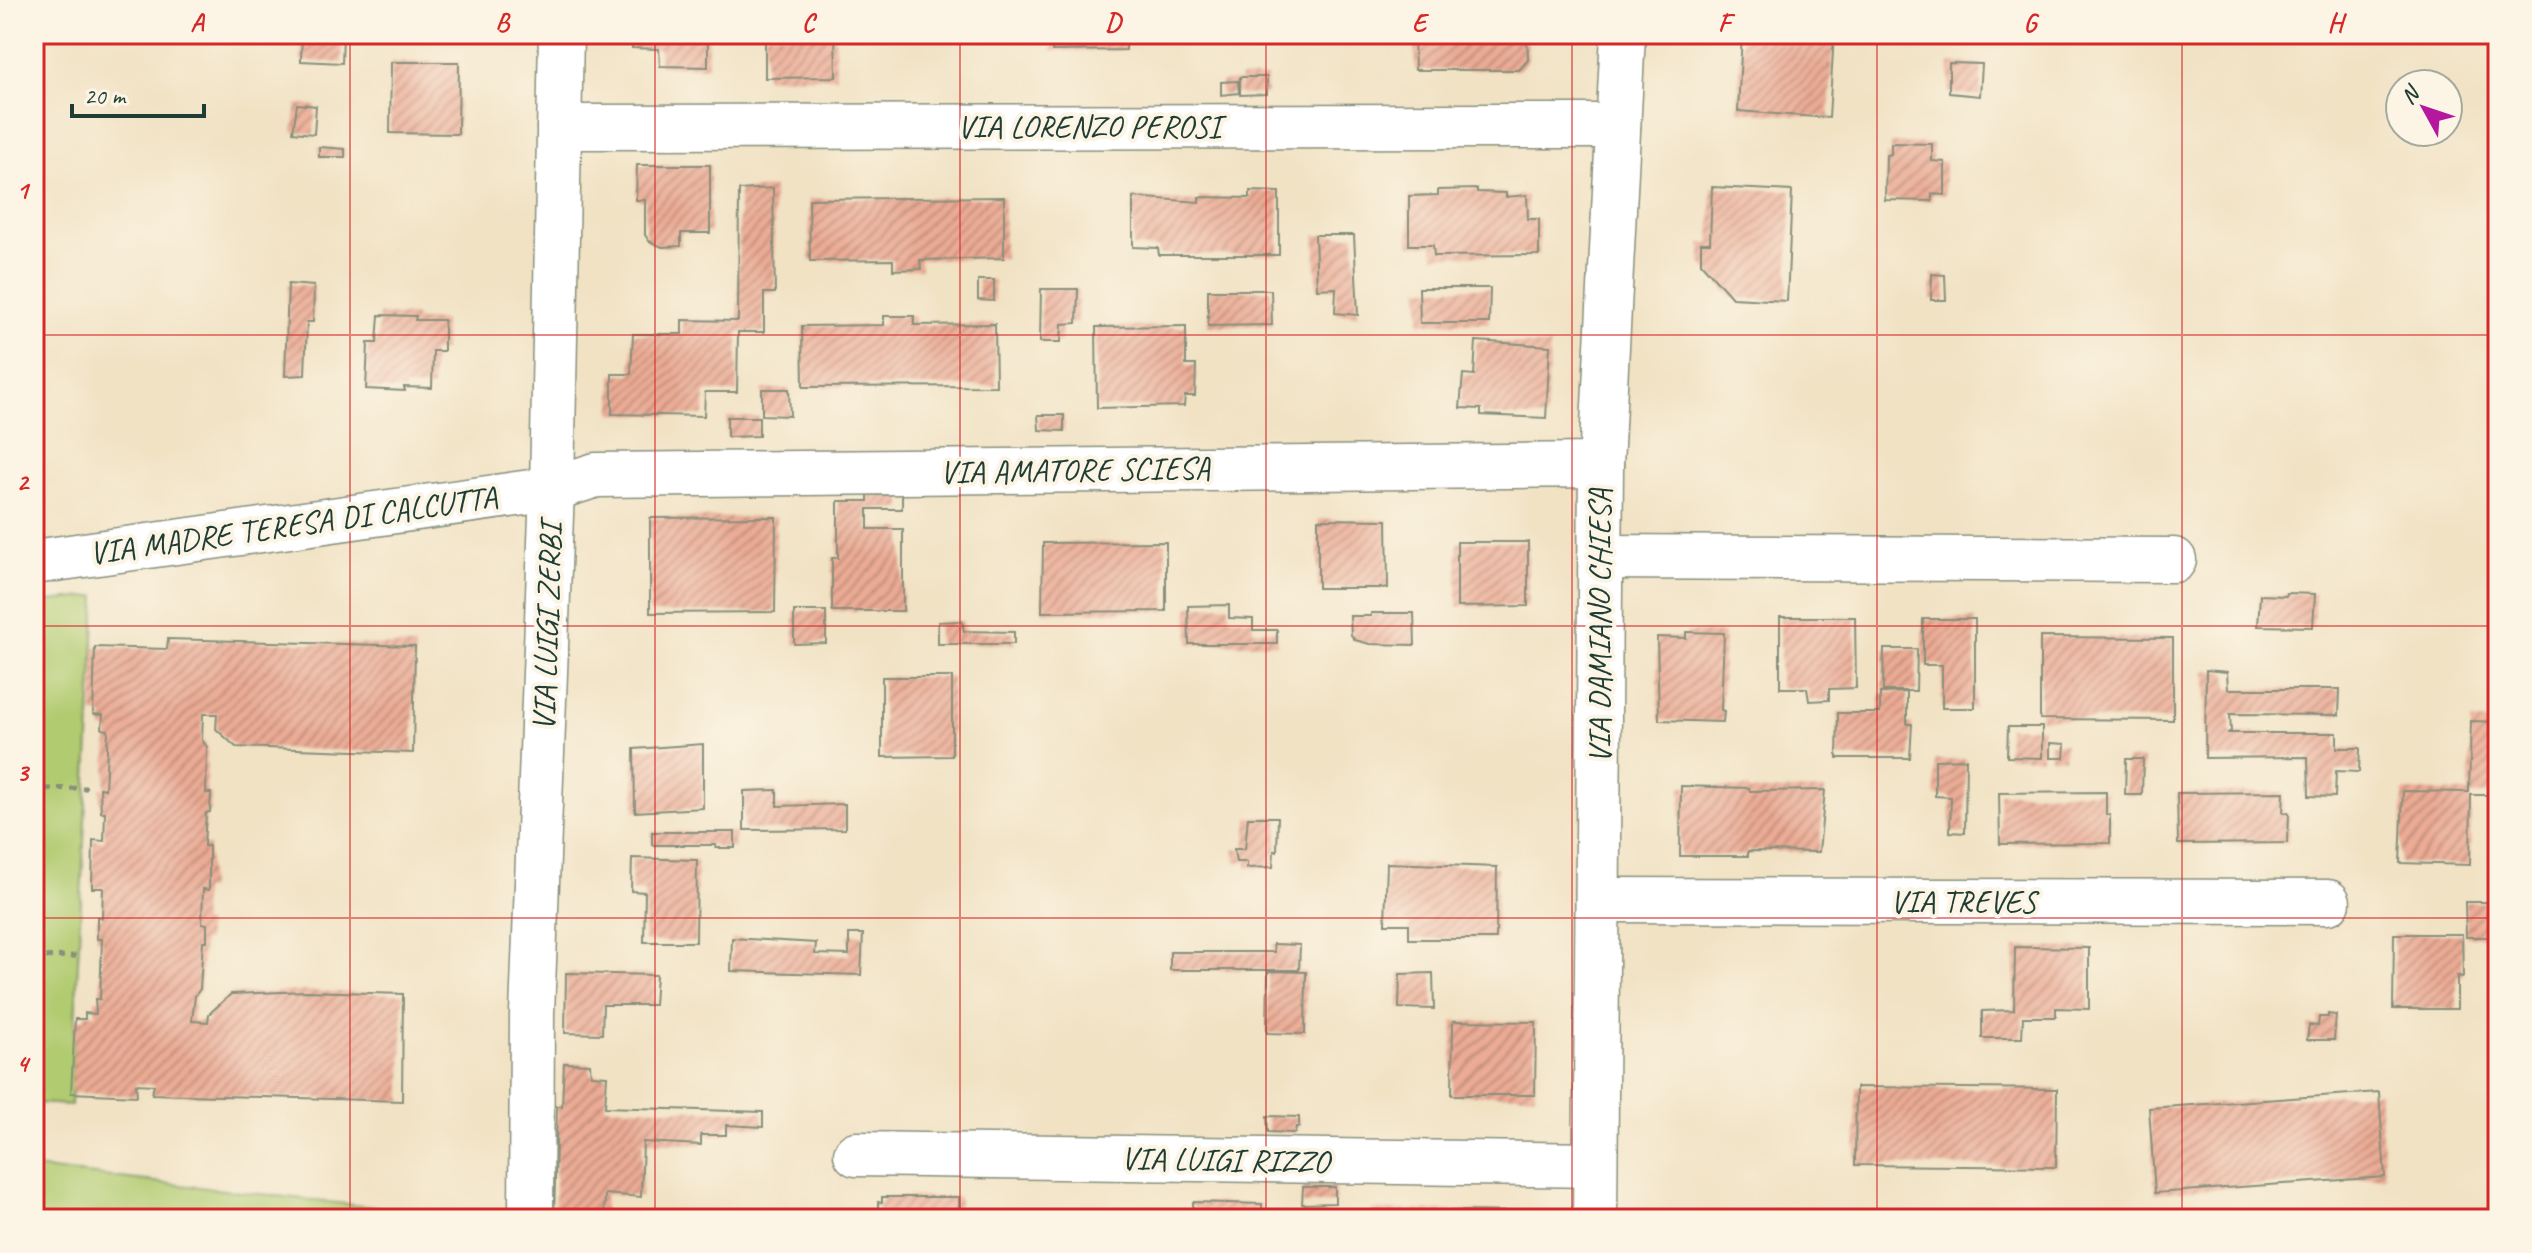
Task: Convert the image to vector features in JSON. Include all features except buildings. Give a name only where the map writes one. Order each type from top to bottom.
[{"type":"street","name":"VIA LUIGI ZERBI","points":[[531,1219],[532,1014],[552,489],[561,34]]},
{"type":"street","name":"VIA DAMIANO CHIESA","points":[[1595,1219],[1601,465],[1623,34]]},
{"type":"street","name":"VIA LORENZO PEROSI","points":[[559,127],[1618,126]]},
{"type":"street","name":"VIA AMATORE SCIESA","points":[[552,489],[596,475],[1601,465]]},
{"type":"street","name":"VIA MADRE TERESA DI CALCUTTA","points":[[34,562],[552,489]]},
{"type":"street","points":[[1600,557],[2174,560]]},
{"type":"street","name":"VIA TREVES","points":[[1598,900],[2328,902]]},
{"type":"street","name":"VIA LUIGI RIZZO","points":[[856,1154],[1594,1165]]},
{"type":"path","points":[[34,789],[87,788]]},
{"type":"path","points":[[34,957],[78,956]]},
{"type":"green space","points":[[96,596],[71,1105],[34,1103],[34,603]]},
{"type":"green space","points":[[34,1168],[459,1217],[34,1219]]}]
